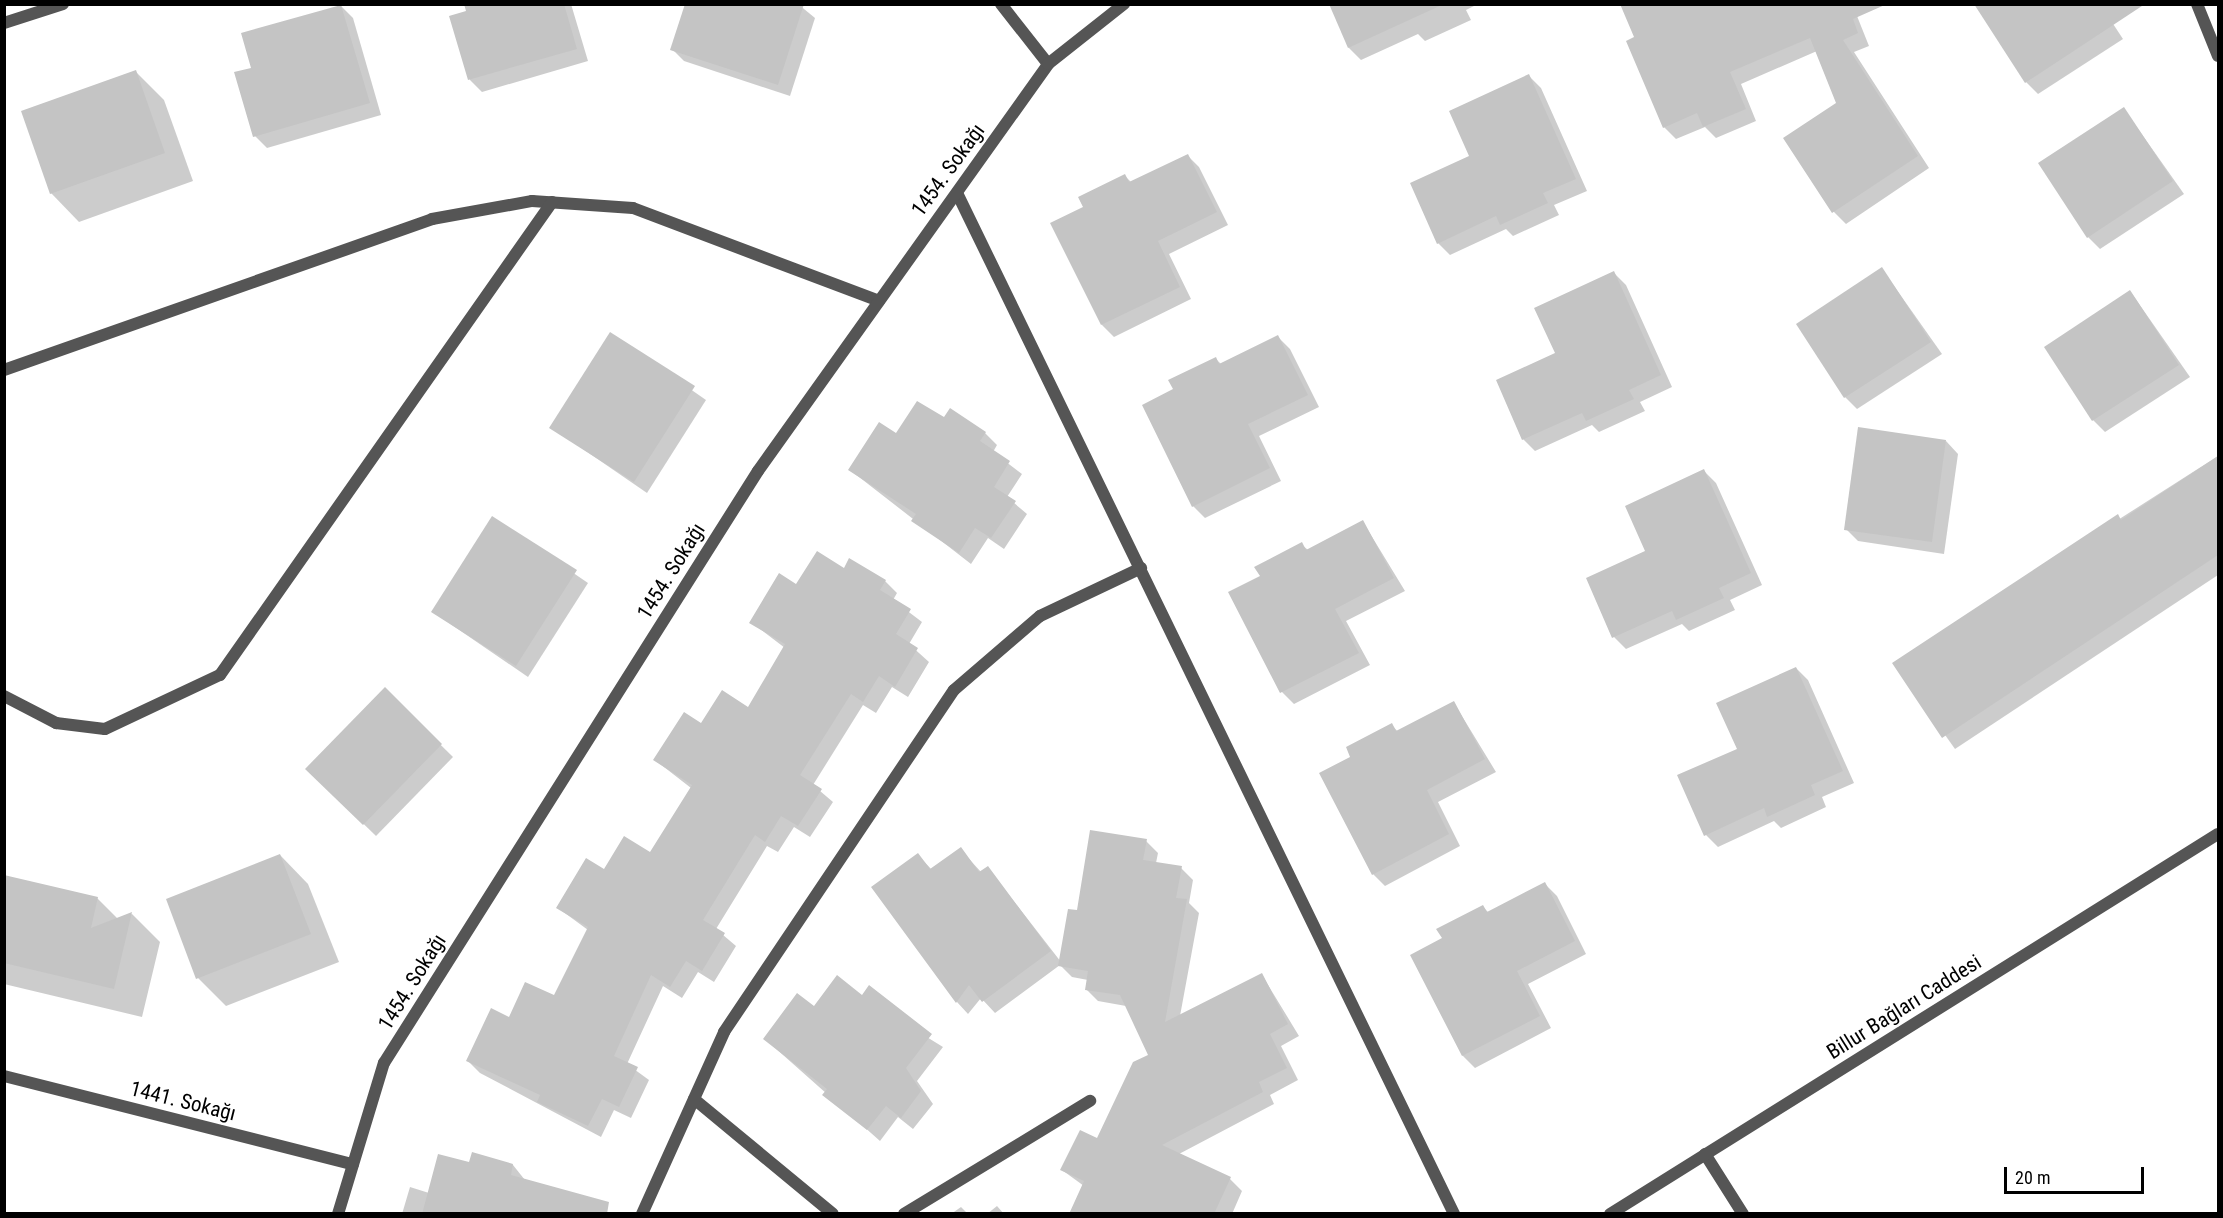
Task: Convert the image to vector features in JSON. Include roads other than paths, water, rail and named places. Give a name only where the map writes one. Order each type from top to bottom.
[{"type":"street","points":[[4,23],[63,4]]},
{"type":"street","points":[[1001,4],[1048,64]]},
{"type":"street","name":"1454. Sokağı","points":[[338,1214],[384,1063],[758,471],[1048,64],[1124,4]]},
{"type":"street","points":[[2197,4],[2218,56]]},
{"type":"street","points":[[957,192],[1454,1214]]},
{"type":"street","points":[[4,370],[432,219],[552,202],[633,208],[879,302]]},
{"type":"street","points":[[4,696],[56,723],[105,729],[220,675],[552,202]]},
{"type":"street","points":[[642,1214],[724,1032],[954,690],[1040,616],[1141,568]]},
{"type":"street","name":"Billur Bağları Caddesi","points":[[1610,1214],[2218,834]]},
{"type":"street","name":"1441. Sokağı","points":[[4,1076],[353,1164]]},
{"type":"street","points":[[694,1099],[833,1214]]},
{"type":"street","points":[[904,1214],[1090,1101]]},
{"type":"street","points":[[1705,1154],[1743,1214]]}]
